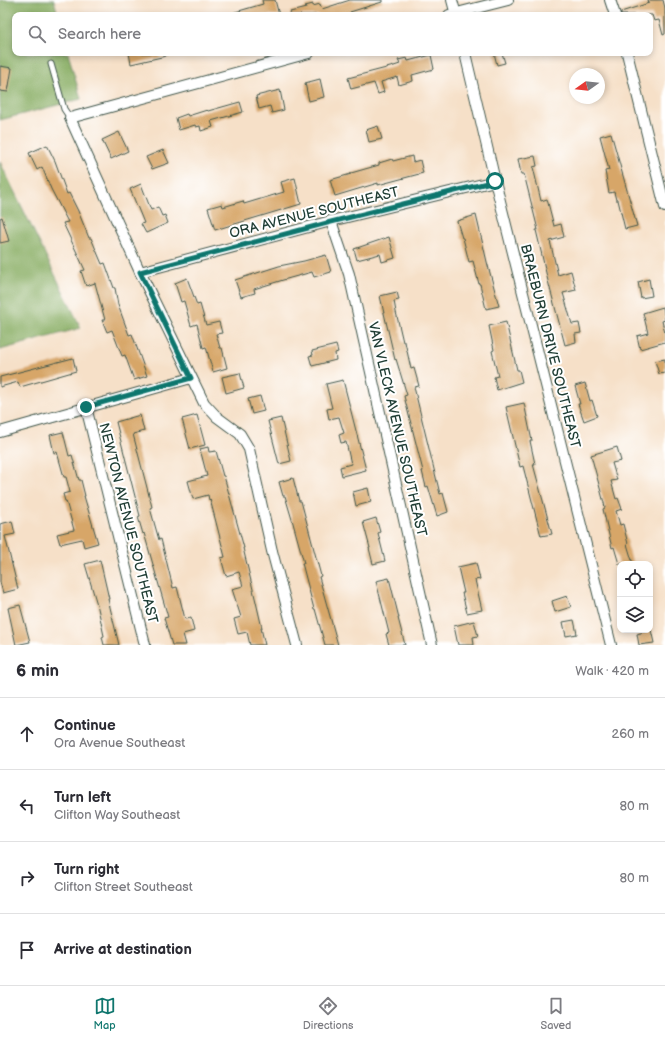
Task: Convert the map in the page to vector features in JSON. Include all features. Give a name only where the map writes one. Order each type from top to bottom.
[{"type":"street","points":[[452,0],[453,12]]},
{"type":"street","points":[[461,12],[508,0]]},
{"type":"street","points":[[610,0],[614,12]]},
{"type":"street","points":[[297,645],[272,551],[249,449],[240,434],[218,417],[204,403],[140,272],[70,118],[298,56]]},
{"type":"street","name":"BRAEBURN DRIVE SOUTHEAST","points":[[466,56],[495,181],[611,645]]},
{"type":"street","points":[[628,56],[665,207]]},
{"type":"street","name":"ORA AVENUE SOUTHEAST","points":[[140,272],[495,181]]},
{"type":"street","name":"VAN VLECK AVENUE SOUTHEAST","points":[[331,222],[349,274],[432,645]]},
{"type":"street","points":[[0,432],[191,378]]},
{"type":"street","name":"NEWTON AVENUE SOUTHEAST","points":[[86,407],[145,645]]},
{"type":"lane","points":[[51,64],[64,109],[70,118]]},
{"type":"green space","points":[[0,0],[54,0],[57,12],[12,12],[12,56],[69,56],[81,99],[0,120]]},
{"type":"green space","points":[[0,162],[81,328],[0,350]]},
{"type":"building","points":[[262,0],[275,0],[278,12],[235,12],[263,4]]},
{"type":"building","points":[[350,0],[382,0],[382,2],[350,12],[290,12],[306,8],[305,6],[313,4],[313,6],[320,4],[322,9]]},
{"type":"building","points":[[648,0],[663,0],[665,8],[665,34],[663,35],[659,20],[654,21],[653,12],[621,12],[649,3]]},
{"type":"building","points":[[130,56],[166,56],[131,64]]},
{"type":"building","points":[[431,56],[434,69],[412,75],[413,81],[399,85],[397,77],[381,82],[384,92],[378,94],[374,83],[351,89],[348,78],[400,64],[398,60],[407,58],[408,61]]},
{"type":"building","points":[[495,56],[503,56],[505,63],[497,65]]},
{"type":"building","points":[[0,66],[12,68],[8,92],[0,91]]},
{"type":"building","points":[[320,79],[324,97],[309,101],[305,83]]},
{"type":"building","points":[[280,90],[284,110],[272,113],[270,106],[259,109],[256,96]]},
{"type":"building","points":[[240,102],[243,112],[211,121],[213,127],[201,131],[200,126],[196,127],[195,125],[179,130],[176,118],[187,114],[188,116]]},
{"type":"building","points":[[378,126],[382,139],[369,142],[366,130]]},
{"type":"building","points":[[119,132],[128,151],[111,159],[102,140]]},
{"type":"building","points":[[611,133],[637,226],[625,229],[618,200],[616,200],[614,192],[609,193],[605,171],[609,170],[600,136]]},
{"type":"building","points":[[47,145],[55,161],[67,194],[69,193],[102,264],[105,263],[115,288],[118,305],[129,335],[132,334],[147,376],[134,380],[125,355],[122,356],[112,330],[107,332],[102,320],[105,320],[95,283],[86,286],[81,271],[85,270],[63,223],[68,222],[51,189],[42,167],[37,170],[29,153]]},
{"type":"building","points":[[163,150],[169,163],[152,169],[146,157]]},
{"type":"building","points":[[412,156],[413,162],[420,160],[423,173],[378,185],[378,183],[335,196],[330,180],[379,165],[379,163],[392,159],[393,161]]},
{"type":"building","points":[[535,156],[537,166],[533,167],[541,201],[547,199],[554,226],[561,224],[564,237],[550,241],[558,275],[571,271],[576,290],[563,293],[572,324],[579,323],[581,333],[575,334],[576,342],[565,345],[547,277],[536,230],[538,230],[524,174],[521,174],[518,159]]},
{"type":"building","points":[[295,178],[301,204],[215,230],[208,208],[222,204],[223,207],[243,201],[244,204],[284,192],[281,182]]},
{"type":"building","points":[[141,184],[151,210],[158,207],[162,216],[165,215],[168,223],[146,233],[141,224],[144,223],[130,189]]},
{"type":"building","points":[[476,215],[499,306],[486,309],[473,261],[469,262],[457,221]]},
{"type":"building","points":[[2,217],[9,241],[0,243],[0,218]]},
{"type":"building","points":[[389,237],[395,258],[382,262],[380,254],[357,260],[354,249]]},
{"type":"building","points":[[326,255],[331,272],[314,277],[312,272],[283,280],[254,289],[255,293],[241,297],[235,280],[279,266]]},
{"type":"building","points":[[187,278],[197,305],[200,304],[206,325],[219,322],[222,333],[216,334],[220,348],[222,348],[227,368],[213,372],[206,347],[203,348],[197,324],[191,326],[184,301],[181,302],[175,283]]},
{"type":"building","points":[[649,279],[652,296],[641,298],[638,282]]},
{"type":"building","points":[[397,292],[399,300],[394,301],[396,312],[411,369],[414,368],[419,386],[414,387],[440,494],[443,493],[448,512],[437,516],[428,486],[426,487],[404,396],[407,395],[396,359],[395,360],[380,296]]},
{"type":"building","points":[[663,307],[665,320],[662,321],[665,333],[665,342],[640,349],[637,336],[648,333],[643,313]]},
{"type":"building","points":[[506,322],[517,370],[519,370],[522,382],[497,390],[494,377],[498,376],[492,351],[494,350],[489,326]]},
{"type":"building","points":[[336,345],[338,352],[335,353],[336,360],[312,366],[309,356],[313,355],[312,351]]},
{"type":"building","points":[[73,358],[76,371],[20,387],[18,382],[0,387],[0,377]]},
{"type":"building","points":[[665,359],[665,373],[659,374],[655,361]]},
{"type":"building","points":[[240,373],[244,388],[226,393],[222,377]]},
{"type":"building","points":[[343,380],[366,470],[342,476],[340,467],[351,464],[346,442],[341,443],[339,435],[344,433],[339,417],[329,419],[327,409],[332,408],[326,384]]},
{"type":"building","points":[[585,383],[590,401],[592,400],[597,416],[584,421],[578,404],[580,404],[575,386]]},
{"type":"building","points":[[260,396],[264,411],[252,414],[248,399]]},
{"type":"building","points":[[524,403],[532,441],[530,441],[535,464],[533,464],[552,534],[541,536],[523,466],[520,467],[506,407]]},
{"type":"building","points":[[140,415],[144,431],[133,434],[152,507],[150,508],[159,540],[161,539],[173,588],[177,587],[185,619],[191,618],[194,631],[183,634],[186,645],[172,645],[164,618],[168,617],[138,517],[140,516],[116,422]]},
{"type":"building","points":[[197,415],[205,445],[190,449],[182,419]]},
{"type":"building","points":[[281,418],[291,461],[279,464],[268,421]]},
{"type":"building","points":[[63,432],[69,456],[72,455],[79,480],[81,480],[84,496],[98,543],[84,547],[82,539],[60,544],[57,534],[74,530],[63,494],[70,492],[57,452],[54,453],[50,435]]},
{"type":"building","points":[[208,447],[209,452],[216,451],[224,476],[244,548],[265,645],[250,645],[247,632],[238,634],[234,619],[241,617],[232,589],[243,586],[239,572],[226,576],[221,558],[225,557],[208,495],[193,499],[188,481],[207,476],[200,449]]},
{"type":"building","points":[[617,447],[621,461],[612,463],[617,480],[611,481],[616,499],[618,498],[622,509],[616,511],[620,525],[623,524],[632,561],[618,561],[614,547],[612,548],[603,509],[605,508],[604,503],[591,455]]},
{"type":"building","points":[[293,478],[299,501],[301,501],[321,576],[319,577],[338,645],[325,645],[314,609],[293,523],[279,482]]},
{"type":"building","points":[[368,488],[371,502],[356,506],[353,492]]},
{"type":"building","points":[[376,518],[385,561],[373,564],[363,522]]},
{"type":"building","points":[[12,521],[15,534],[5,536],[18,589],[3,593],[0,582],[0,524]]},
{"type":"building","points":[[100,560],[119,645],[104,645],[102,637],[104,636],[98,608],[85,564]]},
{"type":"building","points":[[476,563],[480,579],[475,580],[482,610],[467,613],[458,567]]},
{"type":"building","points":[[389,578],[405,645],[389,645],[386,634],[389,633],[376,581]]},
{"type":"building","points":[[567,596],[571,607],[555,612],[552,601]]},
{"type":"building","points":[[20,605],[30,642],[16,645],[8,608]]},
{"type":"building","points":[[574,620],[577,634],[566,636],[563,622]]},
{"type":"building","points":[[474,621],[478,636],[473,637],[474,645],[458,645],[454,626]]},
{"type":"building","points":[[652,633],[654,643],[639,645],[637,634]]},
{"type":"route","points":[[86,407],[191,378],[140,272],[495,181]]}]
